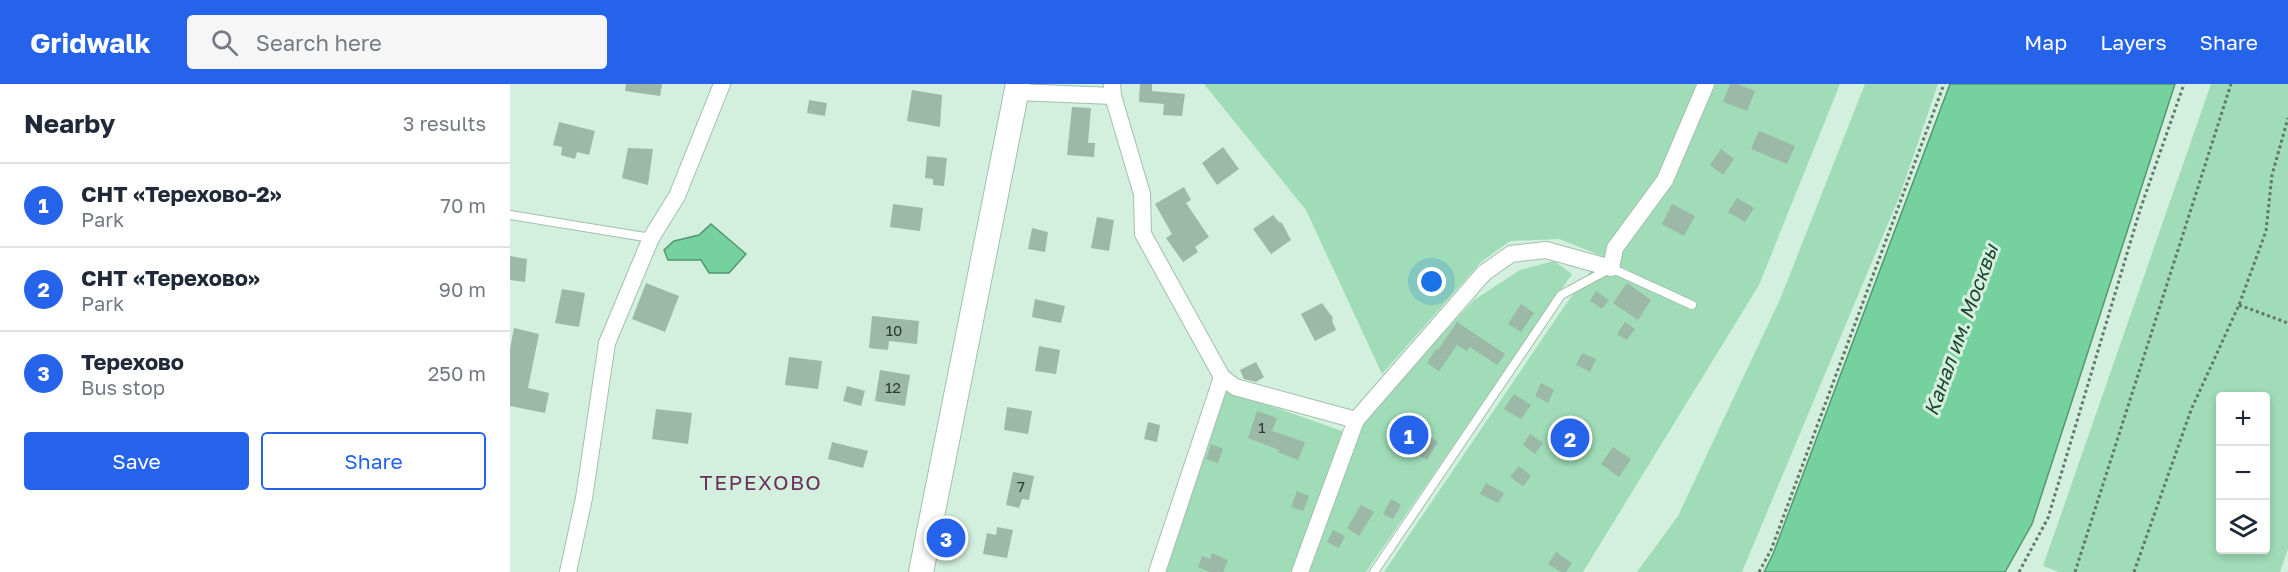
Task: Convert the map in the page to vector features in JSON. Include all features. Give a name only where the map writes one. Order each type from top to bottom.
[{"type":"main road","points":[[921,572],[1017,88]]},
{"type":"street","points":[[568,572],[584,498],[607,343],[651,238],[677,196],[722,84]]},
{"type":"street","points":[[1300,572],[1356,420],[1484,273],[1511,254],[1546,250],[1611,268],[1615,248],[1665,180],[1706,84]]},
{"type":"street","points":[[1017,88],[1113,90],[1142,194],[1143,234],[1222,377],[1235,387],[1356,420]]},
{"type":"street","points":[[1157,572],[1222,377]]},
{"type":"lane","points":[[510,215],[651,238]]},
{"type":"lane","points":[[1374,572],[1561,295],[1611,268],[1692,305]]},
{"type":"path","points":[[1759,572],[1771,550],[1944,84]]},
{"type":"path","points":[[2019,572],[2048,518],[2140,210],[2184,84]]},
{"type":"path","points":[[2074,572],[2231,84]]},
{"type":"path","points":[[2134,572],[2191,410],[2239,305],[2266,231],[2272,175],[2288,118]]},
{"type":"path","points":[[2239,305],[2288,323]]},
{"type":"shaded area","points":[[1204,84],[1840,84],[1759,285],[1583,572],[1384,572],[1566,304],[1602,256],[1559,239],[1510,241],[1481,262],[1382,374],[1306,210]]},
{"type":"shaded area","points":[[1865,84],[1938,84],[1900,195],[1742,572],[1637,572],[1678,516],[1781,297]]},
{"type":"shaded area","points":[[2211,84],[2288,84],[2288,549],[2280,572],[2059,572],[2043,566]]},
{"type":"shaded area","points":[[1554,261],[1572,274],[1366,572],[1307,572],[1348,456],[1367,415],[1474,300],[1520,270]]},
{"type":"shaded area","points":[[1225,390],[1345,432],[1294,572],[1164,572]]},
{"type":"water","name":"Канал им. Москвы","points":[[1950,84],[2175,84],[2032,524],[2005,572],[1764,572],[1773,554]]},
{"type":"water","points":[[711,224],[746,254],[729,273],[709,273],[701,260],[668,260],[664,250],[674,241],[699,235]]},
{"type":"building","points":[[626,84],[662,84],[660,96],[625,91]]},
{"type":"building","points":[[1140,84],[1152,84],[1152,91],[1185,94],[1182,116],[1163,115],[1164,104],[1139,102]]},
{"type":"building","points":[[1730,84],[1737,84],[1755,91],[1747,111],[1723,102]]},
{"type":"building","points":[[912,90],[942,95],[940,127],[907,121]]},
{"type":"building","points":[[809,100],[827,103],[825,116],[807,113]]},
{"type":"building","points":[[1072,107],[1091,108],[1088,143],[1095,143],[1094,157],[1067,155]]},
{"type":"building","points":[[559,122],[595,131],[589,155],[577,152],[575,159],[561,155],[562,147],[553,145]]},
{"type":"building","points":[[1759,131],[1795,146],[1787,164],[1751,149]]},
{"type":"building","points":[[1223,147],[1239,169],[1217,185],[1202,163]]},
{"type":"building","points":[[628,148],[653,149],[648,185],[622,178]]},
{"type":"building","points":[[1721,149],[1734,159],[1723,175],[1710,165]]},
{"type":"building","points":[[927,156],[947,158],[944,186],[933,185],[933,179],[925,178]]},
{"type":"building","points":[[1184,187],[1191,200],[1186,203],[1209,237],[1195,247],[1198,252],[1183,262],[1166,238],[1172,234],[1155,204]]},
{"type":"building","points":[[1737,198],[1754,208],[1745,222],[1728,212]]},
{"type":"building","points":[[893,204],[923,208],[920,231],[890,227]]},
{"type":"building","points":[[1672,204],[1695,216],[1684,236],[1662,224]]},
{"type":"building","points":[[1273,215],[1282,223],[1291,240],[1271,254],[1253,229]]},
{"type":"building","points":[[1097,217],[1114,220],[1109,251],[1091,248]]},
{"type":"building","points":[[1032,228],[1048,232],[1045,252],[1028,249]]},
{"type":"building","points":[[510,256],[527,259],[525,282],[510,280]]},
{"type":"building","points":[[646,283],[679,296],[665,332],[632,319]]},
{"type":"building","points":[[1627,283],[1651,300],[1638,320],[1613,303]]},
{"type":"building","points":[[562,289],[585,293],[579,327],[555,323]]},
{"type":"building","points":[[1596,291],[1609,300],[1602,309],[1590,301]]},
{"type":"building","points":[[1035,299],[1065,306],[1061,323],[1032,317]]},
{"type":"building","points":[[1322,303],[1333,318],[1336,330],[1315,341],[1301,314]]},
{"type":"building","points":[[1521,304],[1534,313],[1521,332],[1508,324]]},
{"type":"building","points":[[872,316],[919,321],[917,344],[889,341],[888,350],[869,348]]},
{"type":"building","points":[[1457,322],[1505,354],[1497,365],[1470,347],[1467,351],[1457,345],[1439,371],[1427,363]]},
{"type":"building","points":[[1625,322],[1635,329],[1627,340],[1617,334]]},
{"type":"building","points":[[514,328],[539,334],[528,388],[549,393],[545,413],[510,406],[510,349]]},
{"type":"building","points":[[1039,346],[1060,350],[1056,374],[1035,371]]},
{"type":"building","points":[[1582,353],[1596,359],[1590,372],[1576,365]]},
{"type":"building","points":[[789,357],[822,361],[818,389],[785,385]]},
{"type":"building","points":[[1256,362],[1264,377],[1256,382],[1244,379],[1240,370]]},
{"type":"building","points":[[880,370],[910,375],[905,406],[875,401]]},
{"type":"building","points":[[1541,383],[1554,390],[1548,403],[1535,396]]},
{"type":"building","points":[[847,386],[865,391],[861,406],[843,401]]},
{"type":"building","points":[[1514,394],[1531,405],[1521,419],[1504,409]]},
{"type":"building","points":[[1007,407],[1032,411],[1028,434],[1004,430]]},
{"type":"building","points":[[656,409],[692,413],[688,444],[652,439]]},
{"type":"building","points":[[1257,411],[1277,418],[1272,431],[1305,442],[1298,460],[1248,438]]},
{"type":"building","points":[[1148,422],[1160,425],[1157,442],[1144,439]]},
{"type":"building","points":[[1424,433],[1438,442],[1427,460],[1411,451]]},
{"type":"building","points":[[1530,434],[1543,443],[1535,454],[1523,445]]},
{"type":"building","points":[[832,442],[868,451],[863,468],[828,459]]},
{"type":"building","points":[[1211,444],[1223,449],[1218,463],[1206,459]]},
{"type":"building","points":[[1613,447],[1631,459],[1619,477],[1601,464]]},
{"type":"building","points":[[1519,466],[1531,476],[1523,486],[1510,477]]},
{"type":"building","points":[[1013,472],[1034,476],[1029,500],[1022,499],[1019,508],[1006,505]]},
{"type":"building","points":[[1486,483],[1504,493],[1498,503],[1480,494]]},
{"type":"building","points":[[1297,491],[1309,496],[1303,511],[1291,507]]},
{"type":"building","points":[[1391,499],[1401,505],[1393,519],[1383,514]]},
{"type":"building","points":[[1361,505],[1374,512],[1359,536],[1347,528]]},
{"type":"building","points":[[997,527],[1013,530],[1007,558],[983,554],[987,533],[996,535]]},
{"type":"building","points":[[1333,530],[1345,536],[1339,548],[1327,542]]},
{"type":"building","points":[[1556,552],[1572,563],[1566,572],[1561,572],[1548,564]]},
{"type":"building","points":[[1212,553],[1228,560],[1223,572],[1210,572],[1198,567],[1202,556],[1210,559]]},
{"type":"place","name":"СНТ «Терехово-2»","points":[[1409,435]]},
{"type":"place","name":"СНТ «Терехово»","points":[[1570,438]]},
{"type":"place","name":"Терехово","points":[[946,538]]},
{"type":"district","name":"ТЕРЕХОВО","points":[[761,483]]}]
